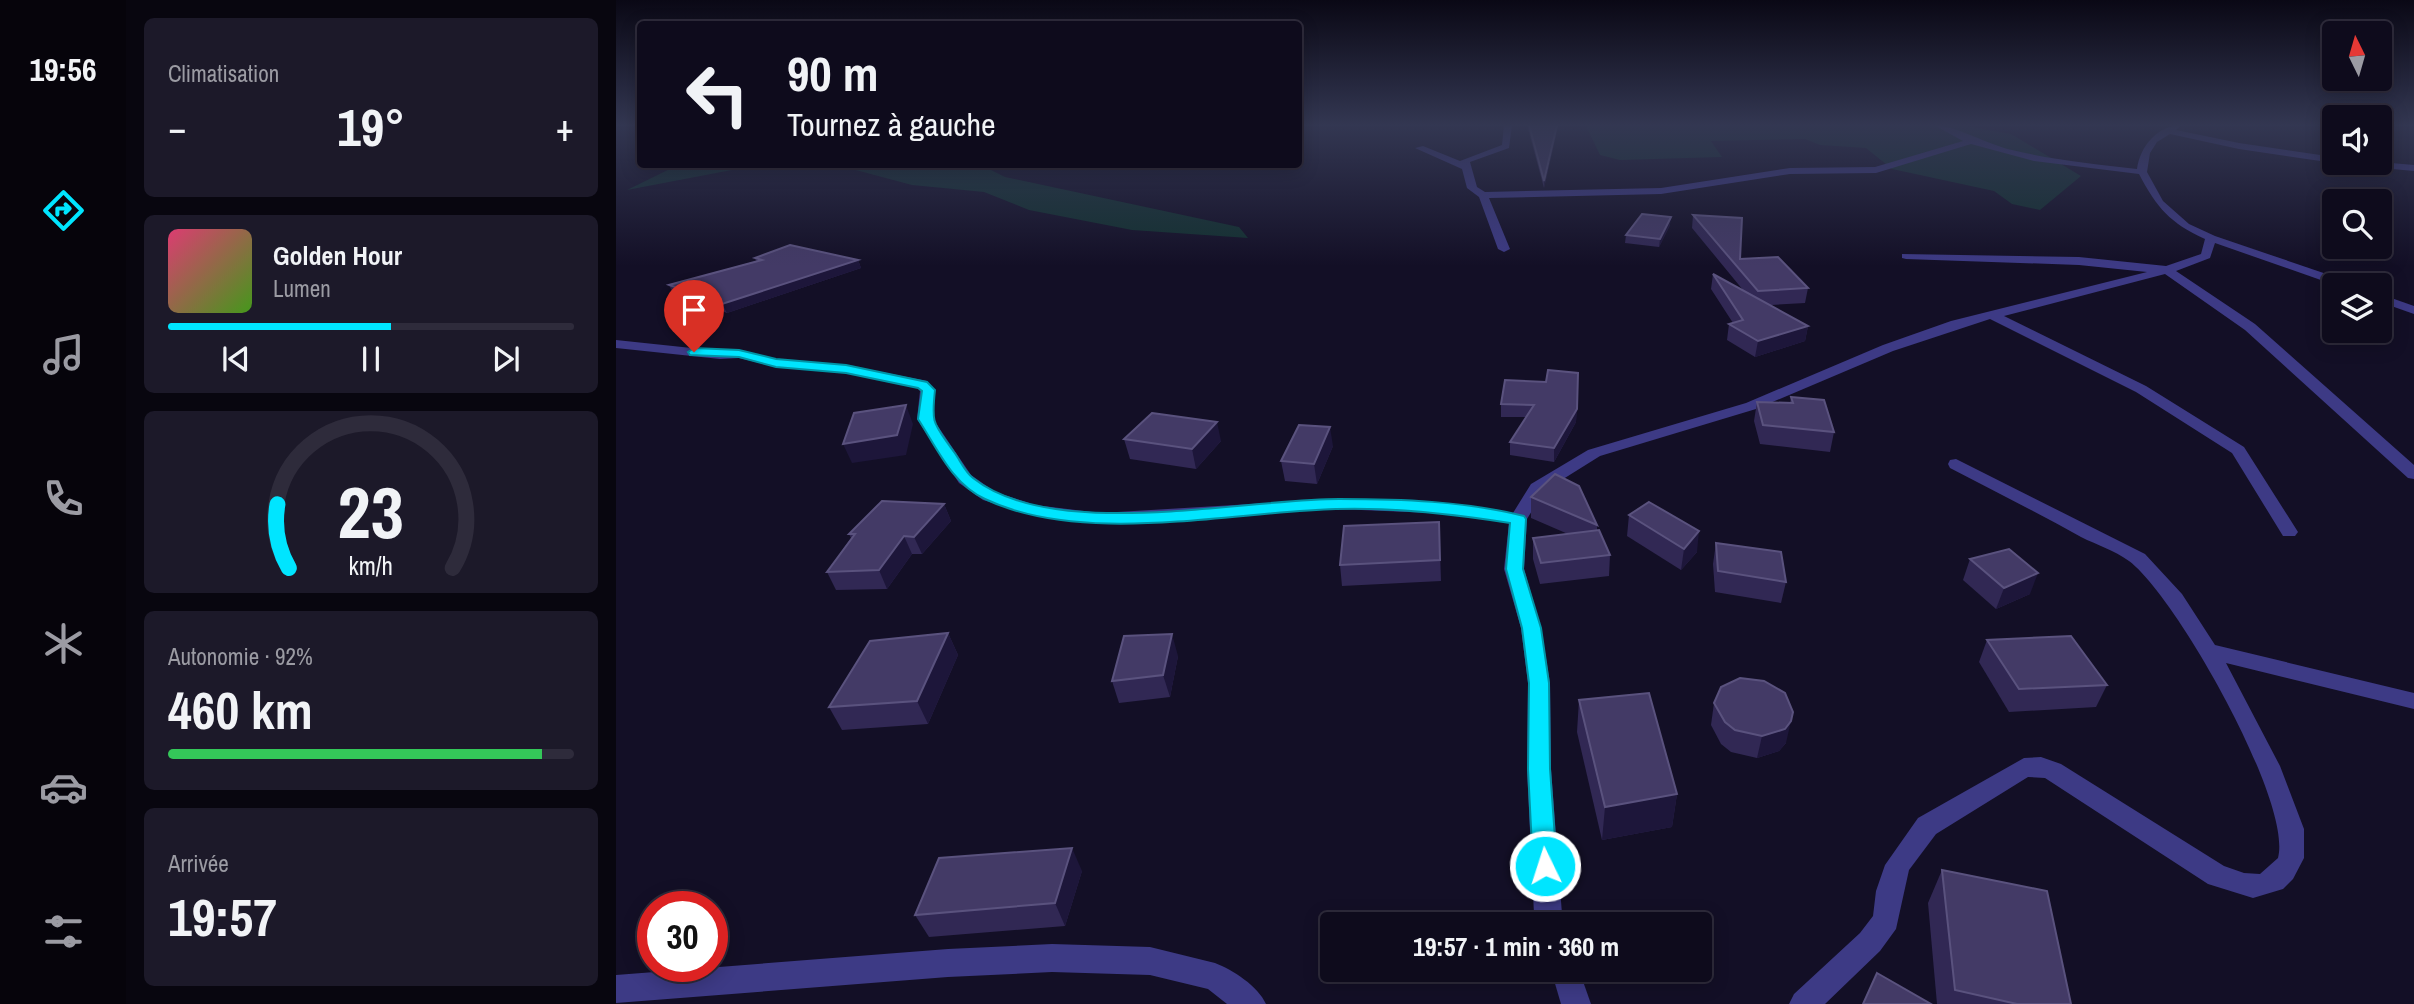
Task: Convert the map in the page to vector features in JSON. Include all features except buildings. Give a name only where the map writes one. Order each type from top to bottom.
[{"type":"street","points":[[1467,172],[1472,188],[1483,195],[1661,191],[1784,172]]},
{"type":"street","points":[[2142,172],[2159,202],[2185,226],[2211,238],[2322,277]]},
{"type":"street","points":[[1483,195],[1504,249]]},
{"type":"street","points":[[1548,912],[1539,769],[1539,683],[1531,628],[1514,569],[1518,519],[1537,488],[1594,453],[1751,407],[1888,348],[1990,314],[2167,270],[2206,256],[2211,238]]},
{"type":"street","points":[[1906,256],[2079,261],[2167,270],[2250,327],[2414,474]]},
{"type":"street","points":[[2392,302],[2414,310]]},
{"type":"street","points":[[1990,314],[2141,389],[2238,450],[2289,532]]},
{"type":"street","points":[[616,344],[720,355],[739,354],[776,363],[846,369],[922,384],[928,390],[925,419],[965,479],[989,496],[1033,510],[1100,518],[1337,504],[1456,509],[1518,519]]},
{"type":"street","points":[[1804,1004],[1870,942],[1886,920],[1889,891],[1898,864],[1927,826],[2024,768],[2041,766],[2053,771],[2217,876],[2252,886],[2270,884],[2288,865],[2293,850],[2288,817],[2259,747],[2182,608],[2141,560],[1956,464]]},
{"type":"street","points":[[2208,651],[2414,701]]},
{"type":"street","points":[[616,989],[948,963],[1052,958],[1150,961],[1215,977],[1251,1004]]},
{"type":"street","points":[[1570,982],[1576,1004]]},
{"type":"green space","points":[[664,172],[722,172],[627,190]]},
{"type":"green space","points":[[863,172],[995,172],[1005,177],[1239,227],[1248,238],[1132,230],[1029,210],[984,192],[912,185]]},
{"type":"green space","points":[[1905,172],[2074,172],[2081,176],[2040,210],[2012,204],[1994,191]]},
{"type":"route","points":[[694,352],[739,354],[776,363],[846,369],[922,384],[928,390],[925,419],[965,479],[989,496],[1033,510],[1100,518],[1337,504],[1456,509],[1518,519],[1514,569],[1531,628],[1539,683],[1539,769],[1545,866]]}]
